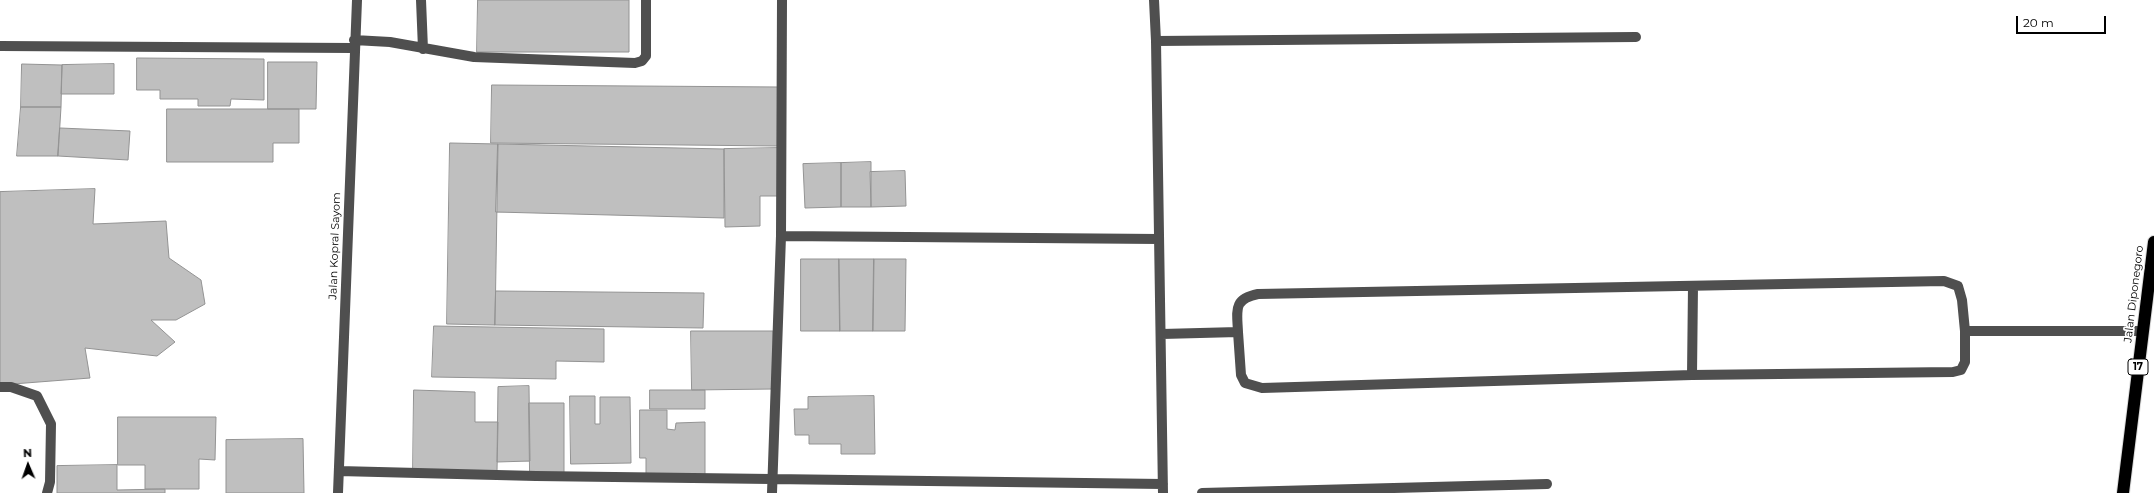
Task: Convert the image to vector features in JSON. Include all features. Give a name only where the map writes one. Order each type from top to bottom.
[{"type":"highway","name":"Jalan Diponegoro","points":[[2123,493],[2154,242]]},
{"type":"street","name":"Jalan Kopral Sayom","points":[[338,493],[354,44],[357,0]]},
{"type":"street","points":[[421,0],[423,49]]},
{"type":"street","points":[[0,46],[354,44],[390,42],[474,57],[635,63],[642,62],[646,56],[646,0]]},
{"type":"street","points":[[772,493],[781,236],[782,0]]},
{"type":"street","points":[[339,471],[1133,489],[1163,488],[1162,334],[1154,0]]},
{"type":"street","points":[[1156,41],[1636,37]]},
{"type":"street","points":[[781,236],[1159,239]]},
{"type":"street","points":[[1944,281],[1958,286],[1962,300],[1965,331],[1964,362],[1961,370],[1953,372],[1692,374],[1262,388],[1245,383],[1241,375],[1236,308],[1240,301],[1248,296],[1258,294],[1693,286],[1944,281]]},
{"type":"street","points":[[1692,374],[1693,286]]},
{"type":"street","points":[[1965,331],[2143,331]]},
{"type":"street","points":[[1162,334],[1238,332]]},
{"type":"street","points":[[0,387],[11,387],[37,396],[51,424],[50,482],[47,493]]},
{"type":"street","points":[[1202,493],[1547,484]]},
{"type":"building","points":[[478,0],[629,0],[629,52],[477,52]]},
{"type":"building","points":[[137,58],[264,59],[264,100],[231,99],[230,106],[198,106],[198,99],[160,99],[160,90],[137,90]]},
{"type":"building","points":[[268,62],[317,62],[316,109],[268,109]]},
{"type":"building","points":[[22,64],[62,65],[61,107],[21,107]]},
{"type":"building","points":[[114,64],[114,94],[61,94],[62,65]]},
{"type":"building","points":[[492,85],[779,87],[779,146],[491,143]]},
{"type":"building","points":[[21,107],[61,107],[58,156],[17,156]]},
{"type":"building","points":[[167,109],[299,109],[299,143],[273,143],[273,162],[167,162]]},
{"type":"building","points":[[60,128],[130,131],[128,160],[58,156]]},
{"type":"building","points":[[450,143],[498,144],[495,325],[447,324]]},
{"type":"building","points":[[498,144],[724,149],[724,218],[496,212]]},
{"type":"building","points":[[779,148],[779,196],[760,196],[760,226],[725,227],[724,149]]},
{"type":"building","points":[[871,162],[871,207],[841,207],[841,163]]},
{"type":"building","points":[[841,163],[841,207],[805,208],[803,164]]},
{"type":"building","points":[[905,171],[906,206],[871,207],[870,172]]},
{"type":"building","points":[[95,189],[93,224],[166,221],[169,258],[201,280],[205,304],[176,320],[151,320],[175,342],[157,356],[85,348],[90,378],[0,385],[0,192]]},
{"type":"building","points":[[801,259],[839,259],[840,331],[801,331]]},
{"type":"building","points":[[839,259],[874,259],[873,331],[840,331]]},
{"type":"building","points":[[874,259],[906,259],[905,331],[873,331]]},
{"type":"building","points":[[496,291],[704,293],[703,328],[495,325]]},
{"type":"building","points":[[434,326],[604,329],[604,362],[556,361],[556,379],[432,377]]},
{"type":"building","points":[[691,331],[773,331],[774,389],[692,390]]},
{"type":"building","points":[[529,386],[530,461],[497,462],[498,387]]},
{"type":"building","points":[[414,390],[475,392],[475,422],[498,422],[497,471],[413,470]]},
{"type":"building","points":[[650,390],[705,390],[705,409],[650,409]]},
{"type":"building","points":[[570,396],[595,396],[595,424],[600,424],[600,397],[630,397],[631,463],[571,464]]},
{"type":"building","points":[[874,396],[875,454],[841,454],[841,444],[809,444],[809,435],[795,435],[794,409],[808,409],[808,397]]},
{"type":"building","points":[[529,403],[564,403],[564,473],[530,474]]},
{"type":"building","points":[[640,410],[667,410],[667,429],[675,430],[676,423],[705,422],[705,476],[646,476],[646,458],[640,458]]},
{"type":"building","points":[[118,417],[216,417],[215,460],[199,459],[199,489],[145,489],[145,465],[118,465]]},
{"type":"building","points":[[303,439],[304,493],[226,493],[226,440]]},
{"type":"building","points":[[117,465],[117,490],[165,489],[165,493],[57,493],[57,466]]}]
